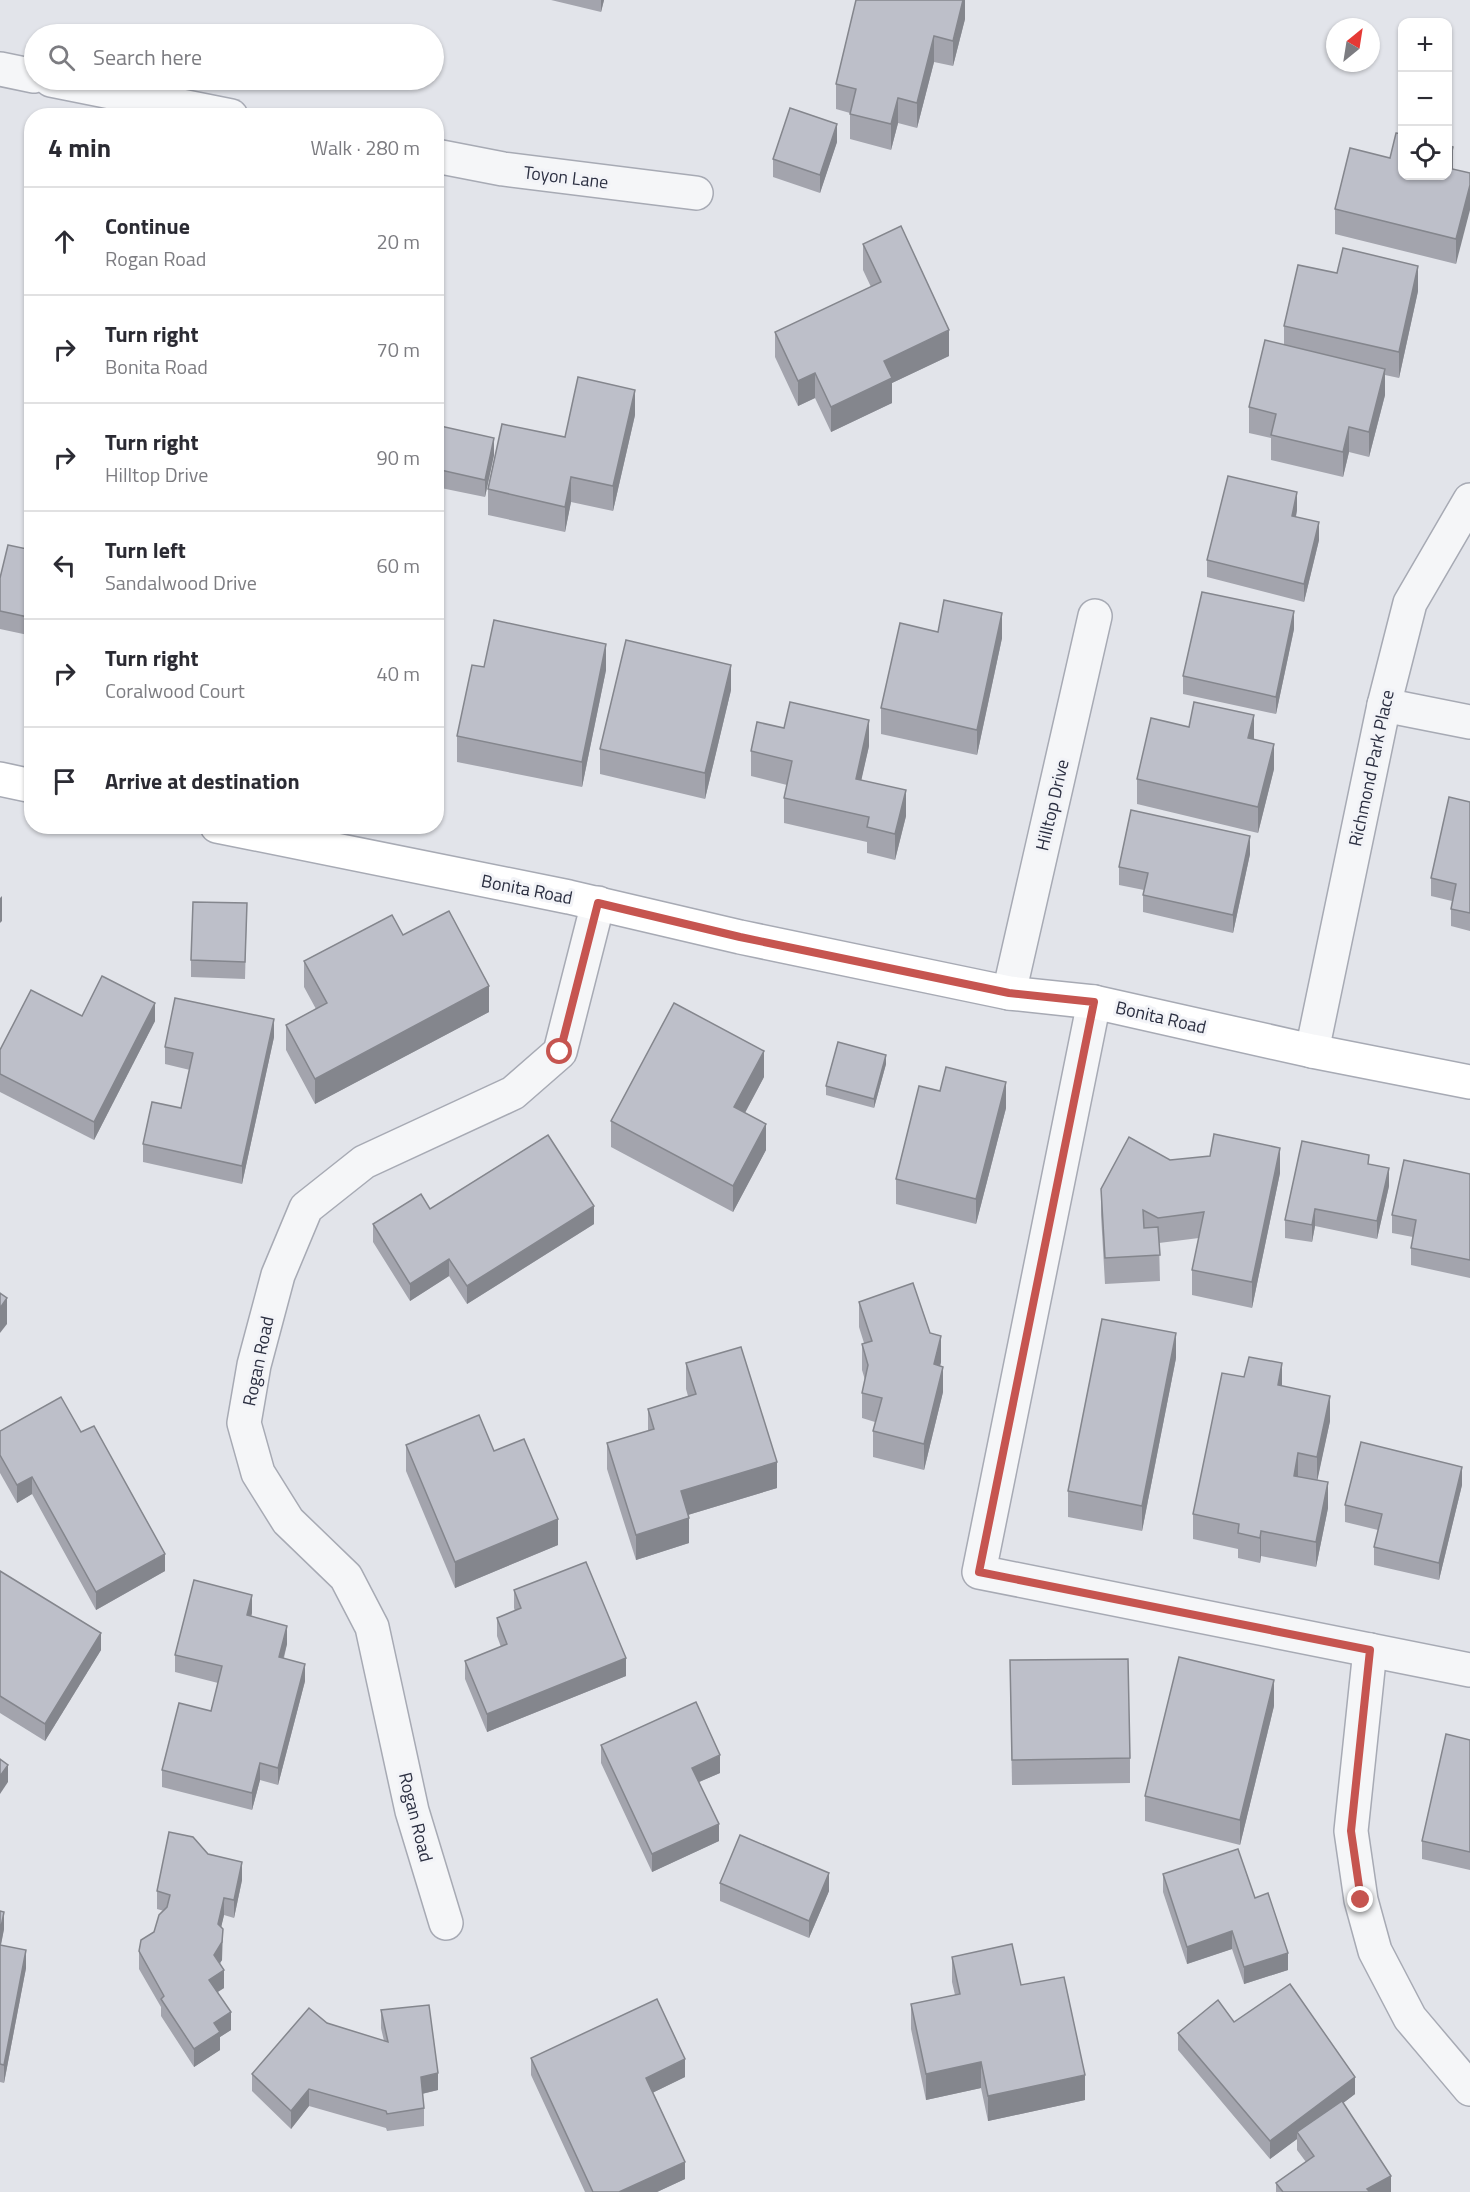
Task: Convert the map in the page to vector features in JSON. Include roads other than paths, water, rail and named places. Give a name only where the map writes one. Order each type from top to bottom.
[{"type":"street","points":[[0,69],[24,74]]},
{"type":"street","points":[[101,90],[191,108]]},
{"type":"street","name":"Toyon Lane","points":[[444,158],[503,169],[696,193]]},
{"type":"street","name":"Richmond Park Place","points":[[1312,1051],[1384,705],[1410,603],[1470,500]]},
{"type":"street","name":"Hilltop Drive","points":[[1009,993],[1095,616]]},
{"type":"street","points":[[1384,705],[1470,722]]},
{"type":"street","points":[[0,779],[24,784]]},
{"type":"street","name":"Bonita Road","points":[[257,834],[598,903],[740,937],[1009,993],[1094,1002],[1312,1051],[1470,1082]]},
{"type":"street","name":"Rogan Road","points":[[446,1923],[412,1811],[372,1628],[345,1577],[288,1521],[258,1473],[244,1424],[254,1365],[278,1275],[306,1208],[364,1162],[513,1093],[560,1052],[598,903]]},
{"type":"street","points":[[1094,1002],[979,1572],[1470,1670]]},
{"type":"street","points":[[1370,1650],[1351,1831],[1361,1900],[1375,1951],[1410,2018],[1470,2089]]}]
